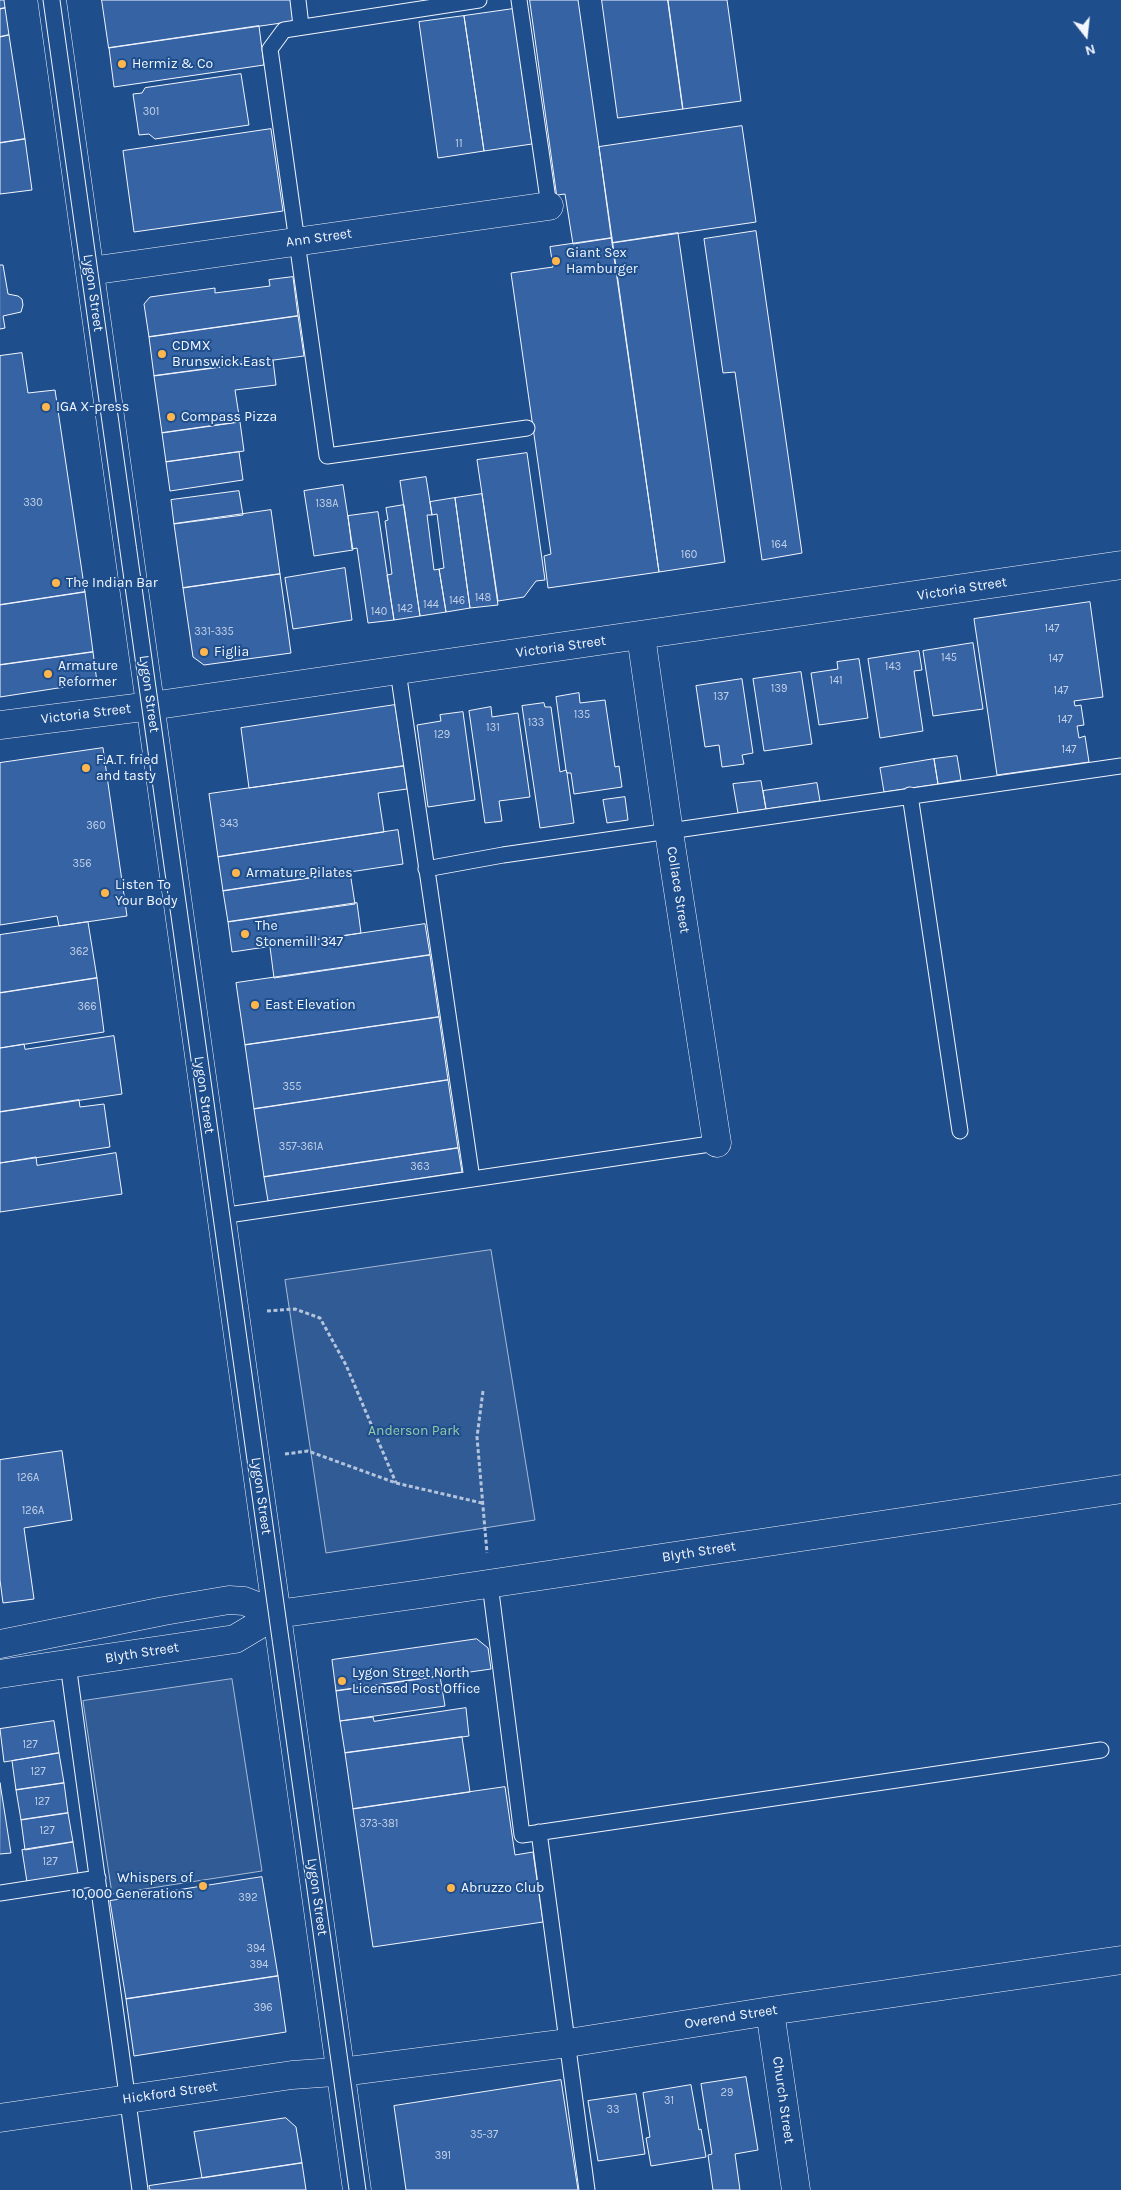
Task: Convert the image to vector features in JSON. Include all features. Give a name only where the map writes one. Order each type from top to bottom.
[{"type":"street","name":"Lygon Street","points":[[52,0],[357,2190]]},
{"type":"street","name":"Ann Street","points":[[90,271],[549,206]]},
{"type":"street","name":"Victoria Street","points":[[0,725],[398,671],[1121,565]]},
{"type":"street","name":"Collace Street","points":[[642,636],[669,832],[716,1143]]},
{"type":"street","name":"Blyth Street","points":[[2,1673],[235,1639],[277,1614],[490,1584],[1121,1489]]},
{"type":"street","name":"Blyth Street","points":[[0,1644],[229,1600],[244,1601],[277,1614]]},
{"type":"street","name":"Overend Street","points":[[340,2072],[568,2043],[770,2011],[1121,1960]]},
{"type":"street","name":"Church Street","points":[[770,2011],[796,2190]]},
{"type":"street","name":"Hickford Street","points":[[0,2118],[292,2074],[340,2072]]},
{"type":"lane","points":[[298,0],[301,26]]},
{"type":"lane","points":[[479,0],[301,26],[284,30],[270,49],[327,456],[527,428]]},
{"type":"lane","points":[[519,0],[549,206]]},
{"type":"lane","points":[[398,671],[472,1179]]},
{"type":"lane","points":[[426,869],[503,855],[1121,766]]},
{"type":"lane","points":[[910,796],[960,1131]]},
{"type":"lane","points":[[221,1216],[716,1143]]},
{"type":"lane","points":[[490,1584],[522,1834],[1100,1750]]},
{"type":"lane","points":[[0,1640],[2,1673]]},
{"type":"lane","points":[[68,1664],[140,2190]]},
{"type":"lane","points":[[539,1832],[587,2190]]},
{"type":"lane","points":[[0,1893],[98,1878]]},
{"type":"path","points":[[236,1314],[295,1309],[320,1318],[346,1364],[396,1483]]},
{"type":"path","points":[[483,1390],[477,1437],[490,1584]]},
{"type":"path","points":[[256,1458],[308,1451],[396,1483],[482,1503]]},
{"type":"shaded area","name":"Anderson Park","points":[[491,1250],[535,1520],[326,1553],[285,1280]]},
{"type":"shaded area","points":[[232,1679],[262,1871],[112,1894],[83,1701]]},
{"type":"building","points":[[0,0],[4,0],[5,8],[0,9]]},
{"type":"building","points":[[102,0],[292,0],[295,21],[109,48]]},
{"type":"building","points":[[530,0],[578,0],[612,238],[573,244],[565,194],[557,195]]},
{"type":"building","points":[[602,0],[668,0],[683,109],[618,118]]},
{"type":"building","points":[[668,0],[727,0],[741,101],[683,109]]},
{"type":"building","points":[[5,8],[9,35],[0,37],[0,9]]},
{"type":"building","points":[[513,9],[532,144],[484,151],[464,16]]},
{"type":"building","points":[[464,16],[484,151],[438,158],[419,22]]},
{"type":"building","points":[[259,26],[264,65],[114,87],[109,48]]},
{"type":"building","points":[[9,35],[25,139],[0,143],[0,37]]},
{"type":"building","points":[[241,74],[249,125],[155,139],[149,134],[139,135],[133,94],[142,93],[145,88]]},
{"type":"building","points":[[742,126],[756,222],[612,243],[599,147]]},
{"type":"building","points":[[271,129],[283,211],[134,232],[123,151]]},
{"type":"building","points":[[25,139],[32,190],[0,194],[0,143]]},
{"type":"building","points":[[756,231],[802,553],[762,560],[735,372],[723,373],[704,239]]},
{"type":"building","points":[[678,233],[725,562],[659,572],[612,243]]},
{"type":"building","points":[[612,238],[659,572],[548,588],[544,556],[551,554],[511,273],[553,267],[550,247]]},
{"type":"building","points":[[0,265],[3,265],[8,294],[18,296],[22,299],[23,305],[21,312],[3,316],[5,328],[0,329]]},
{"type":"building","points":[[293,277],[298,316],[149,337],[144,304],[150,297],[215,288],[215,293],[270,286],[269,280]]},
{"type":"building","points":[[298,316],[304,356],[154,376],[149,337]]},
{"type":"building","points":[[22,353],[28,393],[55,390],[85,592],[0,605],[0,356]]},
{"type":"building","points":[[273,360],[276,385],[235,390],[240,422],[162,433],[154,376]]},
{"type":"building","points":[[240,422],[244,451],[166,462],[162,433]]},
{"type":"building","points":[[239,452],[243,480],[170,491],[166,462]]},
{"type":"building","points":[[527,453],[545,580],[536,581],[524,597],[498,601],[477,460]]},
{"type":"building","points":[[426,477],[432,515],[427,515],[434,570],[439,569],[446,612],[420,616],[400,481]]},
{"type":"building","points":[[343,485],[353,550],[314,556],[304,491]]},
{"type":"building","points":[[239,491],[243,515],[174,524],[171,500]]},
{"type":"building","points":[[482,494],[498,605],[470,608],[455,498]]},
{"type":"building","points":[[455,498],[470,608],[446,612],[439,569],[444,568],[437,514],[432,515],[430,502]]},
{"type":"building","points":[[404,505],[420,616],[394,620],[387,575],[392,574],[385,521],[388,520],[386,508]]},
{"type":"building","points":[[271,510],[280,574],[183,588],[174,524]]},
{"type":"building","points":[[378,512],[394,620],[368,623],[357,548],[352,549],[348,516]]},
{"type":"building","points":[[345,568],[352,620],[293,629],[285,578]]},
{"type":"building","points":[[280,574],[291,653],[204,665],[193,657],[183,588]]},
{"type":"building","points":[[85,592],[93,652],[0,665],[0,605]]},
{"type":"building","points":[[1090,602],[1103,697],[1074,701],[1075,706],[1081,705],[1084,725],[1077,726],[1079,738],[1085,736],[1089,762],[997,775],[974,619]]},
{"type":"building","points":[[973,643],[983,709],[933,716],[923,651]]},
{"type":"building","points":[[919,651],[922,670],[914,671],[923,731],[880,738],[868,659]]},
{"type":"building","name":"Armature Reformer","points":[[93,652],[97,682],[0,697],[0,665]]},
{"type":"building","points":[[859,659],[868,718],[819,725],[811,673],[838,669],[837,662]]},
{"type":"building","points":[[801,672],[812,744],[764,751],[753,679]]},
{"type":"building","points":[[742,679],[753,753],[742,755],[744,764],[722,767],[719,745],[705,747],[696,686]]},
{"type":"building","points":[[579,693],[580,703],[605,700],[615,767],[619,766],[622,787],[574,794],[571,773],[567,773],[566,770],[556,697]]},
{"type":"building","points":[[544,703],[545,707],[551,707],[560,772],[566,770],[567,773],[574,823],[540,828],[522,706]]},
{"type":"building","points":[[395,705],[404,766],[249,788],[241,728]]},
{"type":"building","points":[[491,707],[492,717],[518,713],[530,797],[499,801],[502,821],[485,823],[469,711]]},
{"type":"building","points":[[463,712],[475,800],[428,807],[417,725],[441,721],[440,715]]},
{"type":"building","points":[[103,748],[127,916],[59,926],[57,916],[0,925],[0,763]]},
{"type":"building","points":[[957,756],[961,780],[938,784],[934,759]]},
{"type":"building","points":[[934,759],[938,784],[884,792],[880,768]]},
{"type":"building","points":[[404,766],[407,789],[378,793],[384,832],[218,857],[209,794]]},
{"type":"building","points":[[761,781],[766,809],[738,813],[733,784]]},
{"type":"building","points":[[817,783],[820,801],[766,809],[763,791]]},
{"type":"building","points":[[625,797],[628,820],[607,823],[603,800]]},
{"type":"building","points":[[398,830],[403,864],[223,891],[218,857]]},
{"type":"building","points":[[350,872],[355,904],[228,922],[223,891]]},
{"type":"building","points":[[357,903],[361,933],[232,952],[228,922]]},
{"type":"building","points":[[88,922],[97,978],[0,993],[0,935]]},
{"type":"building","points":[[425,924],[430,955],[274,978],[270,947]]},
{"type":"building","points":[[430,955],[439,1017],[245,1045],[236,983]]},
{"type":"building","points":[[97,978],[104,1032],[0,1048],[0,993]]},
{"type":"building","points":[[439,1017],[448,1080],[254,1109],[245,1045]]},
{"type":"building","points":[[114,1036],[122,1094],[0,1112],[0,1048],[24,1044],[25,1049]]},
{"type":"building","points":[[448,1080],[458,1148],[264,1177],[254,1109]]},
{"type":"building","points":[[79,1100],[80,1107],[104,1104],[110,1147],[0,1163],[0,1112]]},
{"type":"building","points":[[458,1148],[462,1172],[268,1201],[264,1177]]},
{"type":"building","points":[[116,1153],[122,1194],[0,1212],[0,1163],[36,1157],[37,1165]]},
{"type":"building","points":[[62,1451],[72,1520],[24,1528],[34,1599],[3,1603],[0,1580],[0,1460]]},
{"type":"building","points":[[477,1639],[488,1648],[491,1669],[336,1691],[332,1660]]},
{"type":"building","points":[[440,1676],[445,1706],[340,1721],[336,1691]]},
{"type":"building","points":[[466,1708],[469,1736],[345,1753],[340,1721],[373,1717],[374,1721]]},
{"type":"building","points":[[54,1721],[59,1753],[4,1762],[0,1729]]},
{"type":"building","points":[[462,1737],[470,1792],[353,1809],[345,1753]]},
{"type":"building","points":[[59,1753],[64,1783],[16,1790],[12,1761]]},
{"type":"building","points":[[0,1783],[11,1853],[0,1854]]},
{"type":"building","points":[[64,1783],[68,1813],[21,1820],[16,1790]]},
{"type":"building","name":"Abruzzo Club","points":[[505,1787],[515,1855],[533,1852],[543,1922],[373,1947],[353,1809]]},
{"type":"building","points":[[68,1813],[73,1842],[25,1850],[21,1820]]},
{"type":"building","points":[[73,1842],[78,1874],[27,1882],[22,1850]]},
{"type":"building","points":[[262,1877],[278,1976],[126,1999],[110,1901]]},
{"type":"building","points":[[278,1976],[286,2032],[134,2056],[126,1999]]},
{"type":"building","points":[[746,2077],[758,2150],[735,2154],[740,2190],[713,2190],[708,2155],[712,2154],[701,2084]]},
{"type":"building","points":[[561,2080],[578,2190],[406,2190],[394,2106]]},
{"type":"building","points":[[691,2085],[706,2157],[651,2166],[646,2138],[650,2137],[643,2093]]},
{"type":"building","points":[[636,2094],[645,2154],[598,2161],[588,2101]]},
{"type":"building","points":[[286,2118],[296,2127],[302,2163],[202,2178],[194,2132]]},
{"type":"building","points":[[302,2163],[306,2190],[150,2190],[149,2186]]},
{"type":"tram line","points":[[43,0],[349,2190]]},
{"type":"tram line","points":[[60,0],[366,2190]]},
{"type":"place","name":"Hermiz & Co","points":[[122,64]]},
{"type":"place","name":"Giant Sex Hamburger","points":[[556,261]]},
{"type":"place","name":"CDMX Brunswick East","points":[[162,354]]},
{"type":"place","name":"IGA X-press","points":[[46,407]]},
{"type":"place","name":"Compass Pizza","points":[[171,417]]},
{"type":"place","name":"The Indian Bar","points":[[56,583]]},
{"type":"place","name":"Figlia","points":[[204,652]]},
{"type":"place","name":"Armature Reformer","points":[[48,674]]},
{"type":"place","name":"F.A.T. fried and tasty","points":[[86,768]]},
{"type":"place","name":"Armature Pilates","points":[[236,873]]},
{"type":"place","name":"Listen To Your Body","points":[[105,893]]},
{"type":"place","name":"The Stonemill 347","points":[[245,934]]},
{"type":"place","name":"East Elevation","points":[[255,1005]]},
{"type":"place","name":"Lygon Street North Licensed Post Office","points":[[342,1681]]},
{"type":"place","name":"Whispers of 10,000 Generations","points":[[203,1886]]},
{"type":"place","name":"Abruzzo Club","points":[[451,1888]]}]
